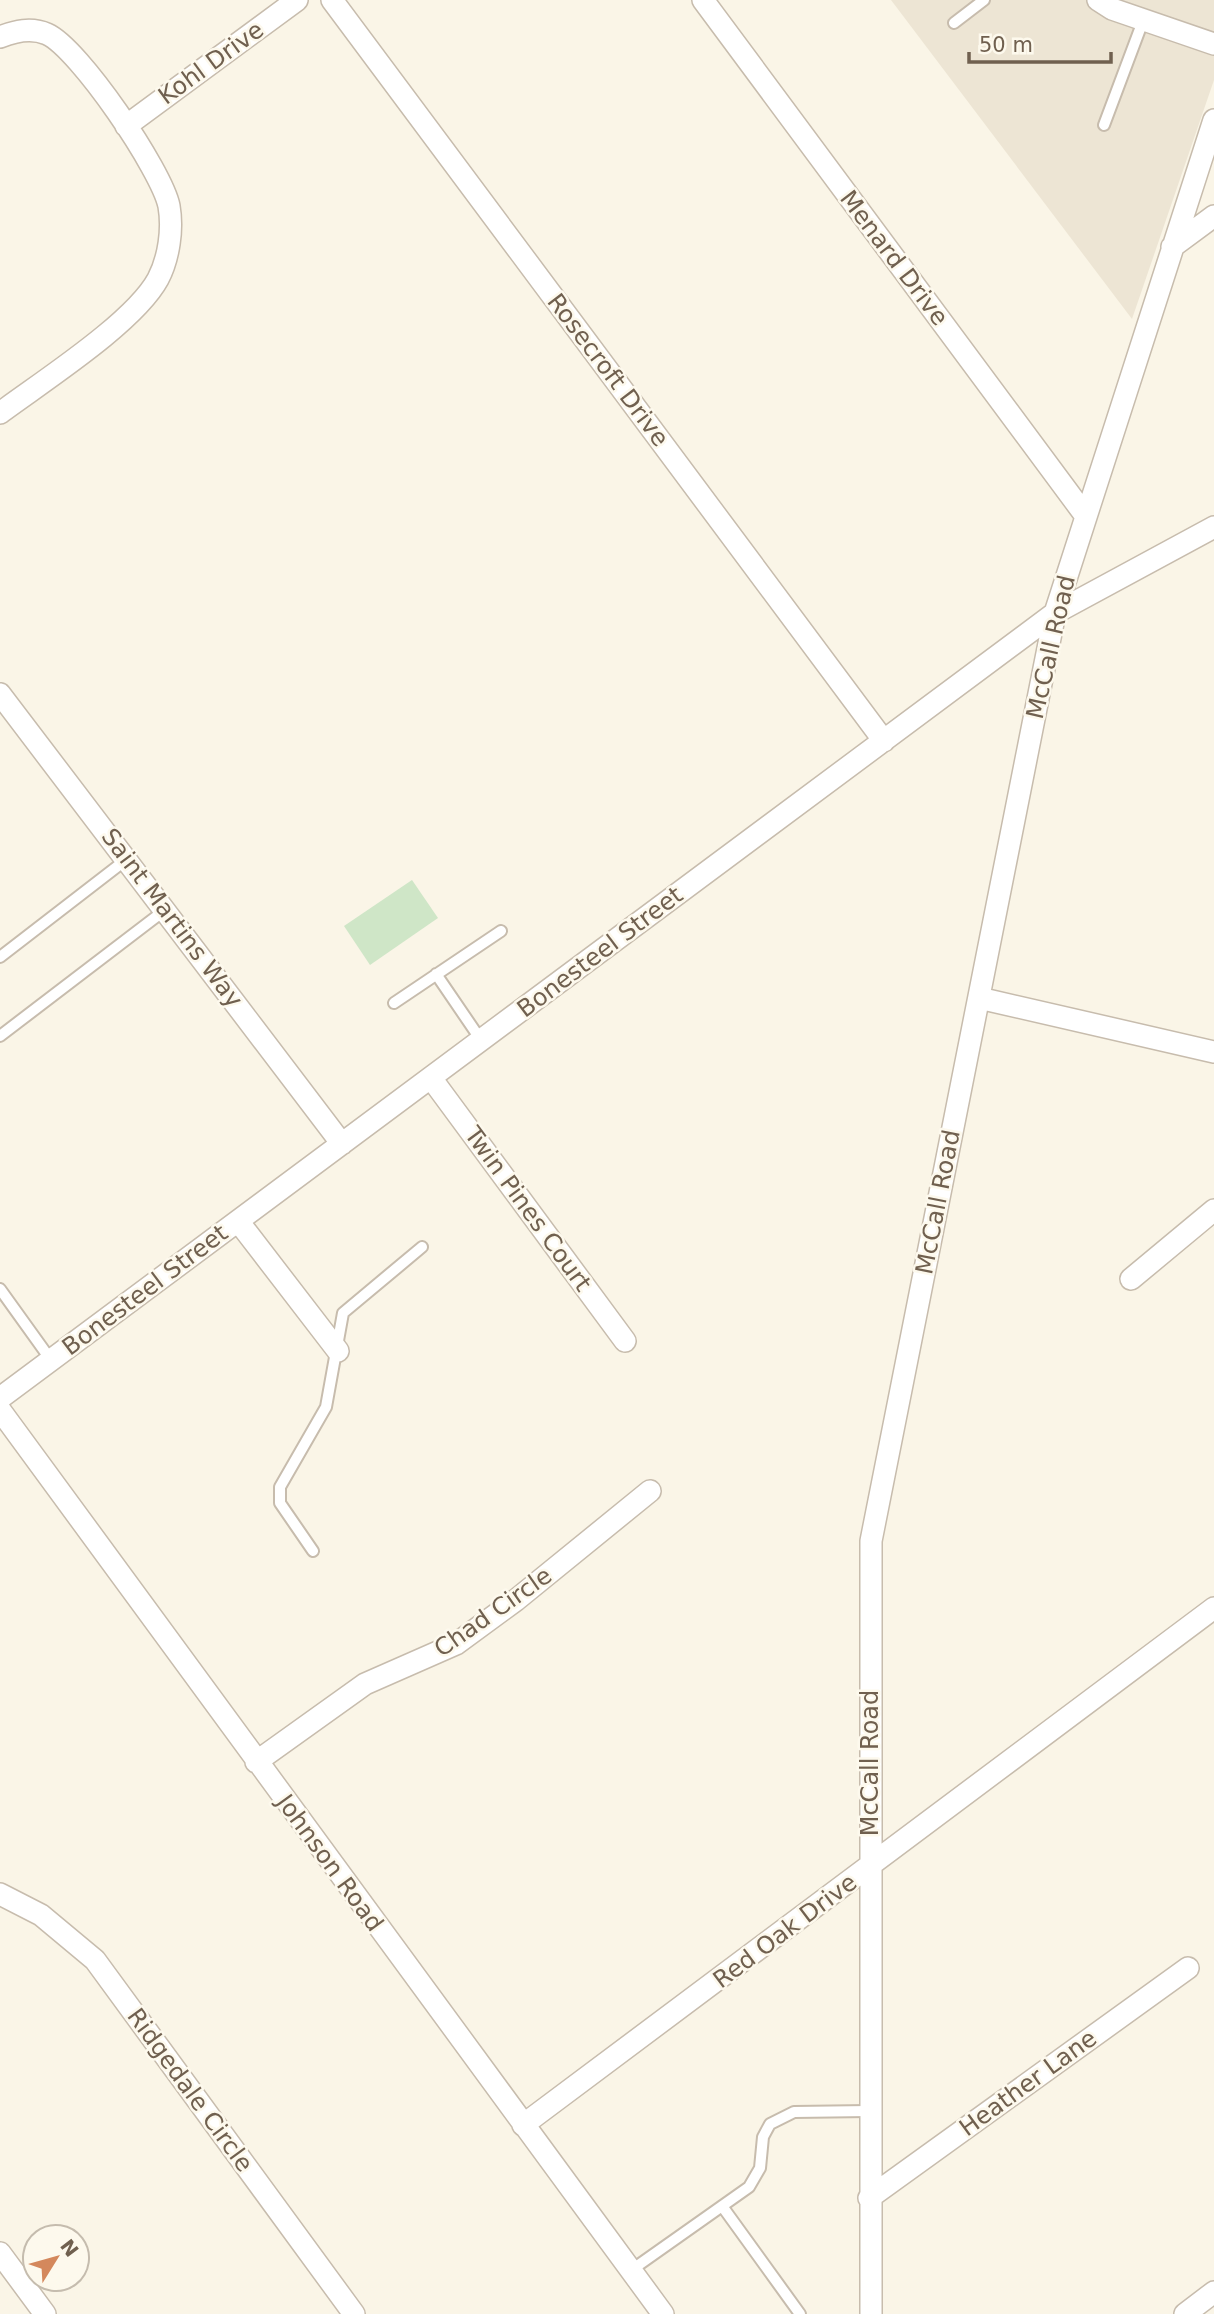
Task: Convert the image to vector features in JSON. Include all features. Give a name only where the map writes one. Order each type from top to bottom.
[{"type":"street","name":"Kohl Drive","points":[[126,126],[297,0]]},
{"type":"street","name":"Rosecroft Drive","points":[[332,0],[884,741]]},
{"type":"street","name":"Menard Drive","points":[[703,0],[1085,515]]},
{"type":"street","points":[[1101,1],[1143,21],[1214,44]]},
{"type":"street","points":[[0,37],[16,31],[32,30],[60,43],[126,126],[157,172],[169,207],[167,254],[158,279],[130,313],[0,413]]},
{"type":"street","name":"McCall Road","points":[[871,2314],[871,1541],[1055,613],[1214,120]]},
{"type":"street","points":[[1172,247],[1214,216]]},
{"type":"street","name":"Bonesteel Street","points":[[0,1398],[1055,613],[1214,527]]},
{"type":"street","name":"Saint Martins Way","points":[[0,694],[342,1144]]},
{"type":"street","points":[[979,998],[1214,1052]]},
{"type":"street","name":"Twin Pines Court","points":[[431,1077],[625,1341]]},
{"type":"street","points":[[1131,1279],[1214,1210]]},
{"type":"street","points":[[238,1221],[338,1351]]},
{"type":"street","name":"Johnson Road","points":[[0,1410],[663,2314]]},
{"type":"street","name":"Chad Circle","points":[[256,1762],[365,1684],[456,1644],[516,1600],[650,1491]]},
{"type":"street","name":"Red Oak Drive","points":[[523,2125],[1214,1608]]},
{"type":"street","name":"Ridgedale Circle","points":[[0,1895],[41,1915],[95,1960],[354,2314]]},
{"type":"street","name":"Heather Lane","points":[[869,2198],[1188,1968]]},
{"type":"street","points":[[0,2253],[45,2314]]},
{"type":"street","points":[[1185,2314],[1214,2292]]},
{"type":"lane","points":[[954,23],[984,0]]},
{"type":"lane","points":[[1104,125],[1143,21]]},
{"type":"lane","points":[[0,957],[127,859]]},
{"type":"lane","points":[[0,1036],[165,910]]},
{"type":"lane","points":[[394,1003],[501,931]]},
{"type":"lane","points":[[436,974],[481,1040]]},
{"type":"lane","points":[[313,1551],[280,1503],[280,1487],[326,1407],[338,1351],[342,1313],[422,1247]]},
{"type":"lane","points":[[0,1289],[51,1360]]},
{"type":"lane","points":[[630,2271],[749,2187],[760,2168],[763,2137],[770,2124],[794,2112],[869,2111]]},
{"type":"lane","points":[[722,2206],[800,2314]]},
{"type":"shaded area","points":[[891,0],[1214,0],[1214,80],[1132,319]]},
{"type":"green space","points":[[412,880],[438,918],[370,965],[344,926]]}]
